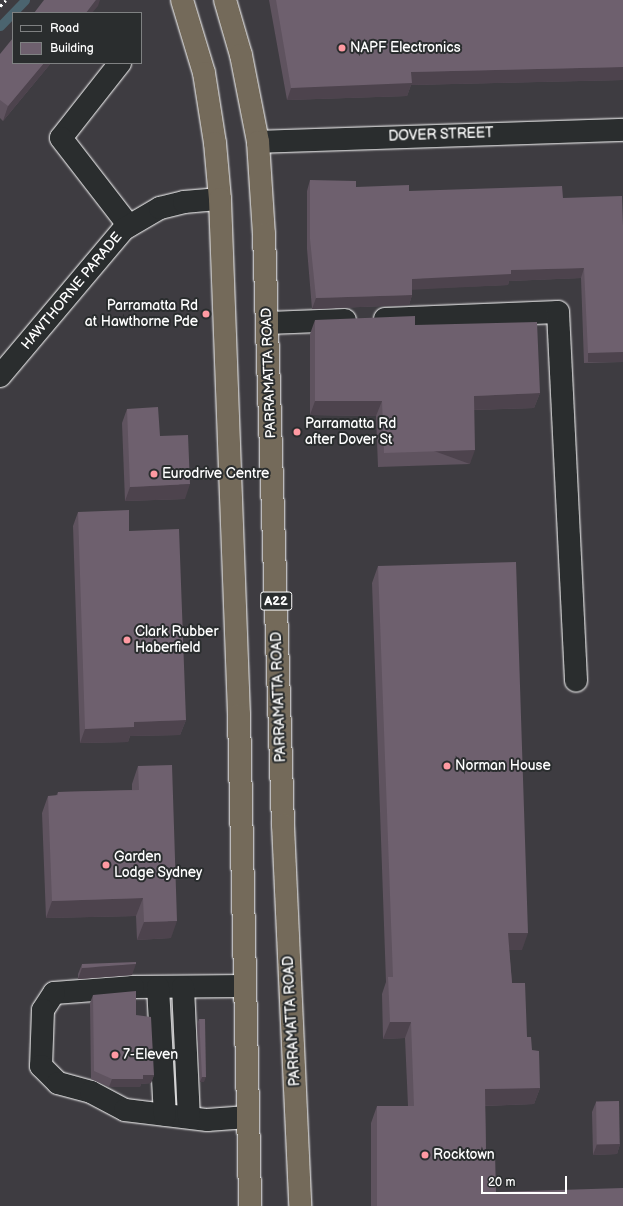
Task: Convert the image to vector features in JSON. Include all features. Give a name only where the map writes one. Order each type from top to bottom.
[{"type":"highway","points":[[182,0],[204,73],[215,143],[220,199],[232,488],[250,1206]]},
{"type":"highway","name":"PARRAMATTA ROAD","points":[[225,0],[241,54],[258,142],[268,323],[283,825],[300,1206]]},
{"type":"street","points":[[119,64],[61,138],[129,226]]},
{"type":"street","name":"DOVER STREET","points":[[258,142],[623,130]]},
{"type":"street","name":"HAWTHORNE PARADE","points":[[0,376],[109,244],[129,226],[160,208],[184,202],[220,199]]},
{"type":"street","points":[[268,323],[558,312],[576,681]]},
{"type":"street","points":[[245,986],[158,987],[79,990],[54,993],[49,998],[43,1010],[41,1066],[58,1083],[91,1092],[124,1110],[207,1120],[248,1117]]},
{"type":"street","points":[[158,987],[165,1115]]},
{"type":"street","points":[[184,987],[189,1118]]},
{"type":"path","points":[[0,6],[6,0]]},
{"type":"building","points":[[44,0],[96,0],[87,12],[35,12]]},
{"type":"building","points":[[276,0],[623,0],[623,67],[411,72],[412,83],[291,88]]},
{"type":"building","points":[[12,39],[12,64],[43,64],[8,106],[0,100],[0,54]]},
{"type":"building","points":[[310,180],[356,181],[356,187],[409,185],[409,191],[562,186],[563,198],[622,196],[623,352],[588,353],[584,268],[511,270],[511,274],[412,279],[412,295],[316,298],[310,239]]},
{"type":"building","points":[[415,316],[415,325],[537,322],[540,393],[474,396],[475,450],[384,453],[382,401],[315,401],[315,320]]},
{"type":"building","name":"Eurodrive Centre","points":[[158,407],[160,436],[188,435],[190,484],[130,487],[127,409]]},
{"type":"building","name":"Clark Rubber Haberfield","points":[[129,510],[129,531],[179,529],[186,720],[134,722],[134,727],[85,729],[78,512]]},
{"type":"building","points":[[516,562],[528,933],[508,933],[512,983],[525,983],[527,1037],[531,1037],[532,1050],[539,1051],[540,1088],[485,1089],[486,1153],[495,1153],[496,1192],[623,1188],[623,1206],[377,1206],[377,1106],[414,1106],[411,1022],[390,1022],[388,977],[393,977],[378,566]]},
{"type":"building","name":"Garden Lodge Sydney","points":[[172,765],[177,921],[144,922],[143,898],[52,901],[48,796],[58,795],[58,792],[139,790],[138,766]]},
{"type":"building","points":[[136,962],[136,964],[82,968],[82,964]]},
{"type":"building","points":[[136,991],[136,1015],[151,1017],[154,1075],[143,1075],[143,1079],[112,1079],[94,1071],[93,995]]},
{"type":"building","points":[[199,1019],[205,1019],[206,1077],[202,1077]]},
{"type":"building","points":[[596,1101],[619,1101],[620,1144],[597,1144]]},
{"type":"waterway","points":[[13,12],[25,0]]},
{"type":"waterway","points":[[0,26],[12,14]]},
{"type":"place","name":"NAPF Electronics","points":[[342,48]]},
{"type":"place","name":"Parramatta Rd at Hawthorne Pde","points":[[206,314]]},
{"type":"place","name":"Parramatta Rd after Dover St","points":[[297,432]]},
{"type":"place","name":"Eurodrive Centre","points":[[154,474]]},
{"type":"place","name":"Clark Rubber Haberfield","points":[[127,640]]},
{"type":"place","name":"Norman House","points":[[447,766]]},
{"type":"place","name":"Garden Lodge Sydney","points":[[106,865]]},
{"type":"place","name":"7-Eleven","points":[[115,1055]]},
{"type":"place","name":"Rocktown","points":[[425,1155]]}]
